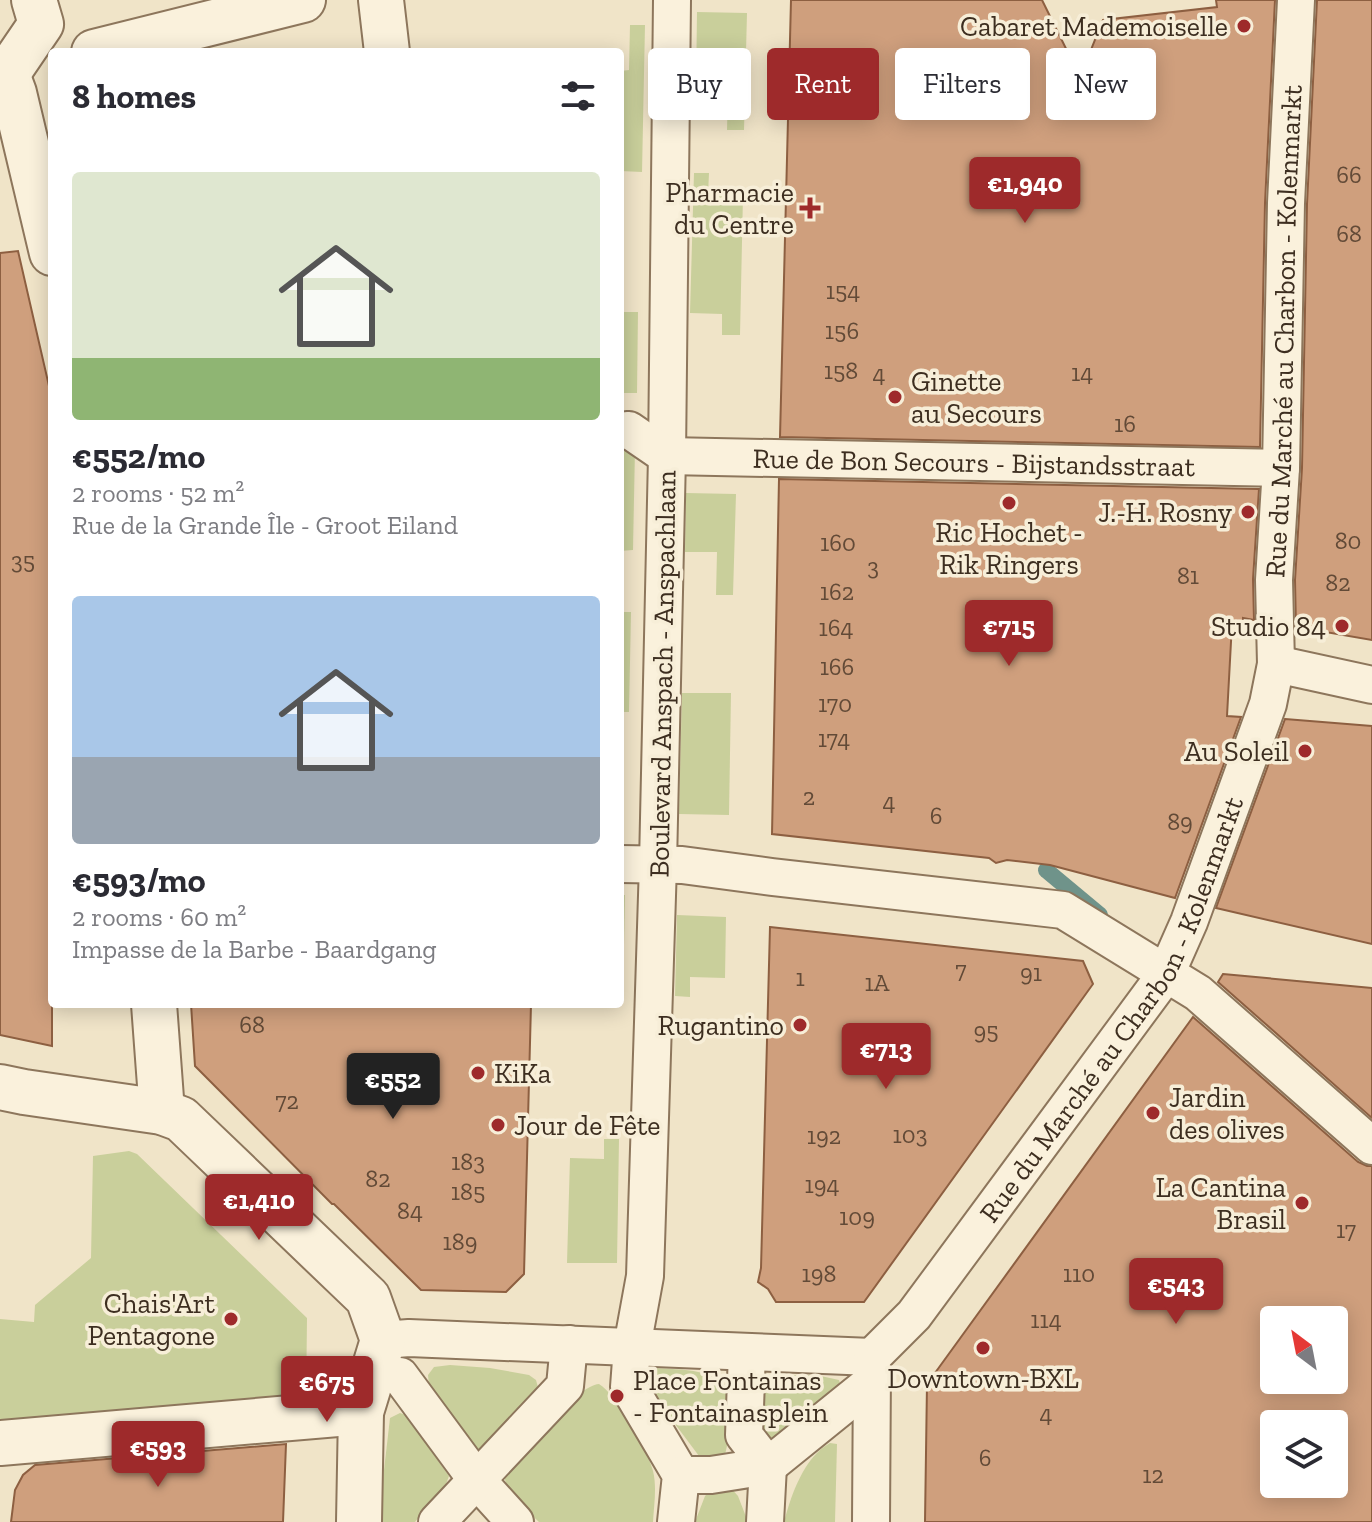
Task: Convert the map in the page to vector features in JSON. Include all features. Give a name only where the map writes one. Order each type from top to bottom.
[{"type":"street","points":[[4,74],[41,24],[34,0]]},
{"type":"street","points":[[110,48],[303,0]]},
{"type":"street","points":[[381,0],[387,48]]},
{"type":"street","name":"Boulevard Anspach - Anspachlaan","points":[[672,0],[658,864],[645,1276],[632,1347],[629,1387],[681,1475]]},
{"type":"street","name":"Rue du Marché au Charbon - Kolenmarkt","points":[[768,1466],[872,1369],[1166,974],[1189,922],[1268,704],[1276,664],[1274,580],[1281,468],[1286,203],[1296,0]]},
{"type":"street","points":[[4,74],[48,63]]},
{"type":"street","points":[[4,74],[14,93],[48,236]]},
{"type":"street","points":[[624,431],[629,430],[667,456]]},
{"type":"street","name":"Rue de Bon Secours - Bijstandsstraat","points":[[667,456],[1281,468]]},
{"type":"street","points":[[1276,664],[1372,685]]},
{"type":"street","points":[[624,864],[682,865],[1063,910],[1198,993],[1372,1146]]},
{"type":"street","points":[[154,1008],[162,1112]]},
{"type":"street","points":[[0,1087],[162,1112],[181,1119],[368,1298],[392,1358],[476,1479],[515,1522]]},
{"type":"street","points":[[359,1522],[361,1412],[392,1358],[409,1338],[747,1352],[872,1369],[871,1522]]},
{"type":"street","points":[[437,1522],[565,1386],[569,1344]]},
{"type":"street","points":[[747,1352],[744,1435],[768,1466],[765,1522]]},
{"type":"street","points":[[0,1443],[361,1412]]},
{"type":"street","points":[[676,1522],[681,1475],[711,1475],[768,1466]]},
{"type":"green space","points":[[697,12],[747,13],[746,48],[697,48]]},
{"type":"green space","points":[[630,25],[645,25],[642,172],[624,171],[624,71],[629,70]]},
{"type":"green space","points":[[727,120],[744,120],[744,130],[727,130]]},
{"type":"green space","points":[[694,173],[709,173],[708,195],[743,195],[740,335],[722,335],[722,314],[690,313]]},
{"type":"green space","points":[[624,312],[638,312],[637,393],[624,393]]},
{"type":"green space","points":[[624,449],[635,449],[633,550],[624,551]]},
{"type":"green space","points":[[686,493],[736,494],[733,595],[716,595],[717,552],[685,552]]},
{"type":"green space","points":[[624,612],[631,612],[629,712],[624,712]]},
{"type":"green space","points":[[682,693],[731,693],[729,815],[679,814]]},
{"type":"green space","points":[[677,915],[726,917],[725,978],[690,977],[690,997],[675,996]]},
{"type":"green space","points":[[604,1139],[619,1139],[617,1263],[567,1263],[570,1158],[604,1159]]},
{"type":"green space","points":[[129,1151],[137,1154],[307,1318],[306,1405],[0,1432],[0,1319],[34,1322],[35,1305],[91,1258],[93,1156]]},
{"type":"green space","points":[[450,1365],[529,1375],[536,1380],[539,1391],[491,1444],[479,1451],[466,1446],[429,1386],[428,1375],[434,1367]]},
{"type":"green space","points":[[654,1368],[710,1375],[727,1388],[733,1407],[723,1461],[705,1464],[672,1420],[646,1382],[647,1373]]},
{"type":"green space","points":[[782,1375],[816,1375],[839,1380],[842,1391],[770,1443],[762,1437],[758,1387]]},
{"type":"green space","points":[[599,1384],[623,1411],[650,1462],[655,1483],[653,1522],[539,1522],[513,1496],[504,1475],[563,1408]]},
{"type":"green space","points":[[400,1413],[406,1415],[449,1476],[415,1522],[378,1522],[390,1418]]},
{"type":"green space","points":[[830,1443],[837,1444],[835,1522],[784,1522],[806,1467]]},
{"type":"green space","points":[[717,1485],[729,1486],[738,1496],[748,1522],[695,1522],[705,1496]]},
{"type":"building","points":[[791,0],[1042,0],[1066,48],[1046,48],[1046,120],[1156,120],[1156,48],[1092,48],[1103,20],[1217,7],[1216,0],[1275,0],[1265,203],[1260,447],[780,437],[788,120],[879,120],[879,48],[790,48]]},
{"type":"building","points":[[1317,0],[1372,0],[1372,640],[1296,627],[1307,204]]},
{"type":"building","points":[[18,251],[48,382],[48,1008],[52,1008],[52,1046],[0,1035],[0,253]]},
{"type":"building","points":[[779,479],[1259,489],[1253,579],[1254,620],[1243,618],[1243,624],[1232,623],[1227,716],[1241,717],[1175,898],[1050,865],[1007,860],[996,863],[989,858],[772,834]]},
{"type":"building","points":[[1285,719],[1372,726],[1372,944],[1216,908]]},
{"type":"building","points":[[770,927],[1083,961],[1093,984],[864,1302],[776,1302],[768,1289],[758,1282],[761,1268]]},
{"type":"building","points":[[1223,974],[1372,988],[1372,1118],[1218,982]]},
{"type":"building","points":[[191,1008],[531,1008],[524,1274],[506,1292],[421,1290],[195,1066]]},
{"type":"building","points":[[1193,1017],[1358,1162],[1372,1166],[1372,1522],[925,1522],[927,1384]]},
{"type":"building","points":[[286,1444],[283,1522],[11,1522],[15,1490],[23,1475],[35,1465]]},
{"type":"waterway","points":[[1046,870],[1100,915]]},
{"type":"place","name":"Cabaret Mademoiselle","points":[[1244,26]]},
{"type":"place","name":"Pharmacie du Centre","points":[[810,208]]},
{"type":"place","name":"Ginette au Secours","points":[[895,397]]},
{"type":"place","name":"Ric Hochet - Rik Ringers","points":[[1009,503]]},
{"type":"place","name":"J.-H. Rosny","points":[[1248,512]]},
{"type":"place","name":"Studio 84","points":[[1342,626]]},
{"type":"place","name":"Au Soleil","points":[[1305,751]]},
{"type":"place","name":"Rugantino","points":[[800,1025]]},
{"type":"place","name":"KiKa","points":[[478,1073]]},
{"type":"place","name":"Jardin des olives","points":[[1153,1113]]},
{"type":"place","name":"Jour de Fête","points":[[498,1125]]},
{"type":"place","name":"La Cantina Brasil","points":[[1302,1203]]},
{"type":"place","name":"Chais'Art Pentagone","points":[[231,1319]]},
{"type":"place","name":"Downtown-BXL","points":[[983,1348]]},
{"type":"place","name":"Place Fontainas - Fontainasplein","points":[[617,1396]]}]
